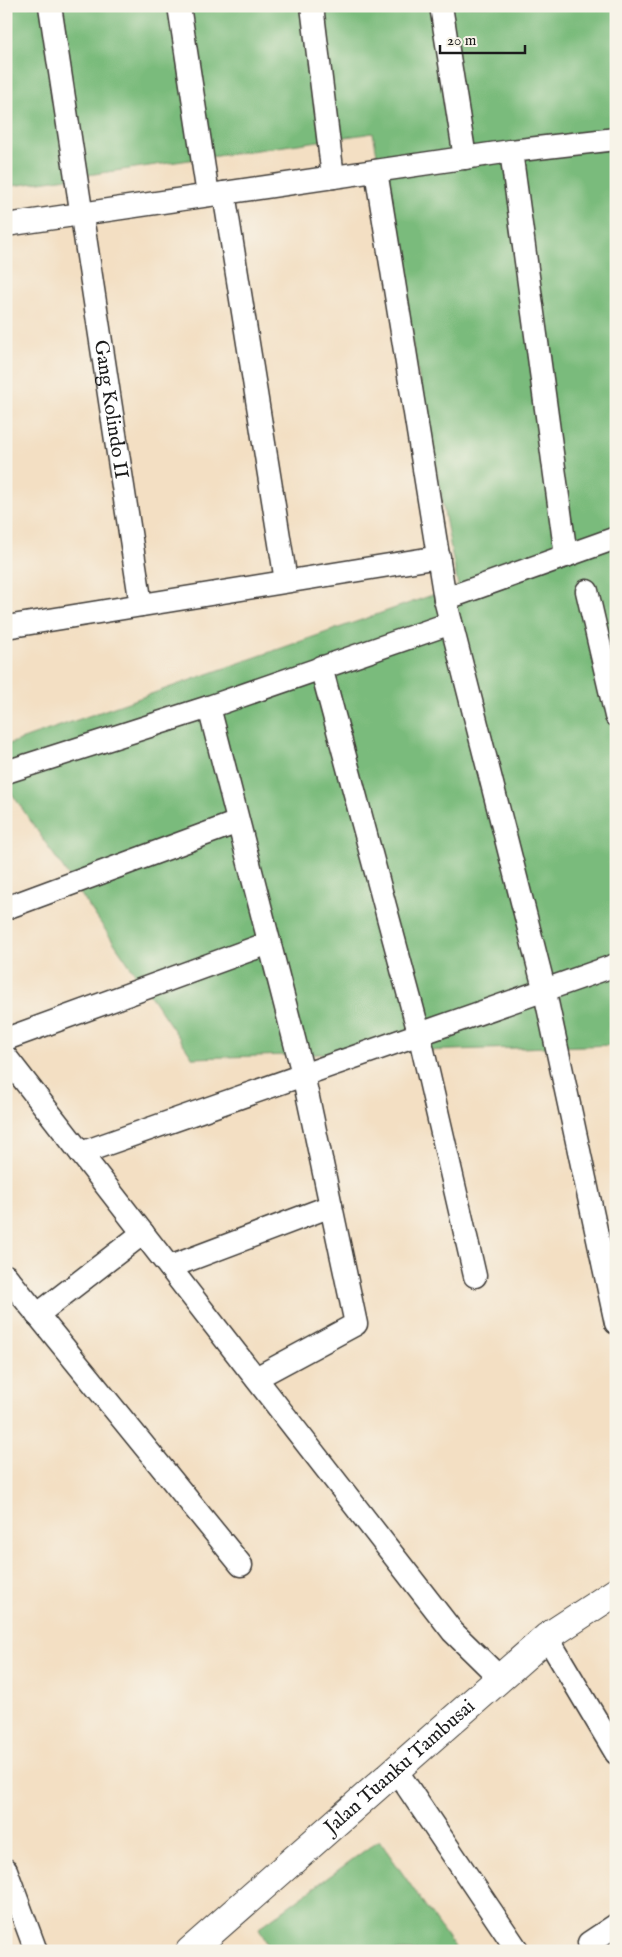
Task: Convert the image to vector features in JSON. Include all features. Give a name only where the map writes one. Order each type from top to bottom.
[{"type":"main road","name":"Jalan Tuanku Tambusai","points":[[190,1951],[547,1636],[616,1592]]},
{"type":"street","name":"Gang Kolindo II","points":[[50,6],[141,604]]},
{"type":"street","points":[[179,6],[216,194],[286,581]]},
{"type":"street","points":[[312,6],[333,177]]},
{"type":"street","points":[[441,6],[465,158]]},
{"type":"street","points":[[6,225],[511,151],[616,139]]},
{"type":"street","points":[[511,151],[566,556]]},
{"type":"street","points":[[376,171],[446,599],[544,988],[616,1323]]},
{"type":"street","points":[[446,599],[616,538]]},
{"type":"street","points":[[6,627],[439,557]]},
{"type":"street","points":[[587,591],[616,716]]},
{"type":"street","points":[[6,772],[209,707],[451,622]]},
{"type":"street","points":[[321,667],[418,1033],[475,1276]]},
{"type":"street","points":[[209,707],[303,1074],[356,1324],[256,1378]]},
{"type":"street","points":[[6,908],[238,822]]},
{"type":"street","points":[[6,1039],[269,943]]},
{"type":"street","points":[[81,1153],[544,988],[616,965]]},
{"type":"street","points":[[6,1057],[452,1632],[500,1678]]},
{"type":"street","points":[[170,1267],[331,1206]]},
{"type":"street","points":[[38,1315],[143,1233]]},
{"type":"street","points":[[6,1276],[241,1565]]},
{"type":"street","points":[[547,1636],[616,1753]]},
{"type":"street","points":[[396,1770],[518,1951]]},
{"type":"street","points":[[6,1870],[36,1951]]},
{"type":"street","points":[[589,1943],[616,1926]]},
{"type":"green space","points":[[6,6],[616,6],[616,1045],[193,1058],[6,785],[6,745],[458,586],[373,133],[6,187]]},
{"type":"green space","points":[[379,1840],[457,1951],[271,1951],[259,1928]]}]
